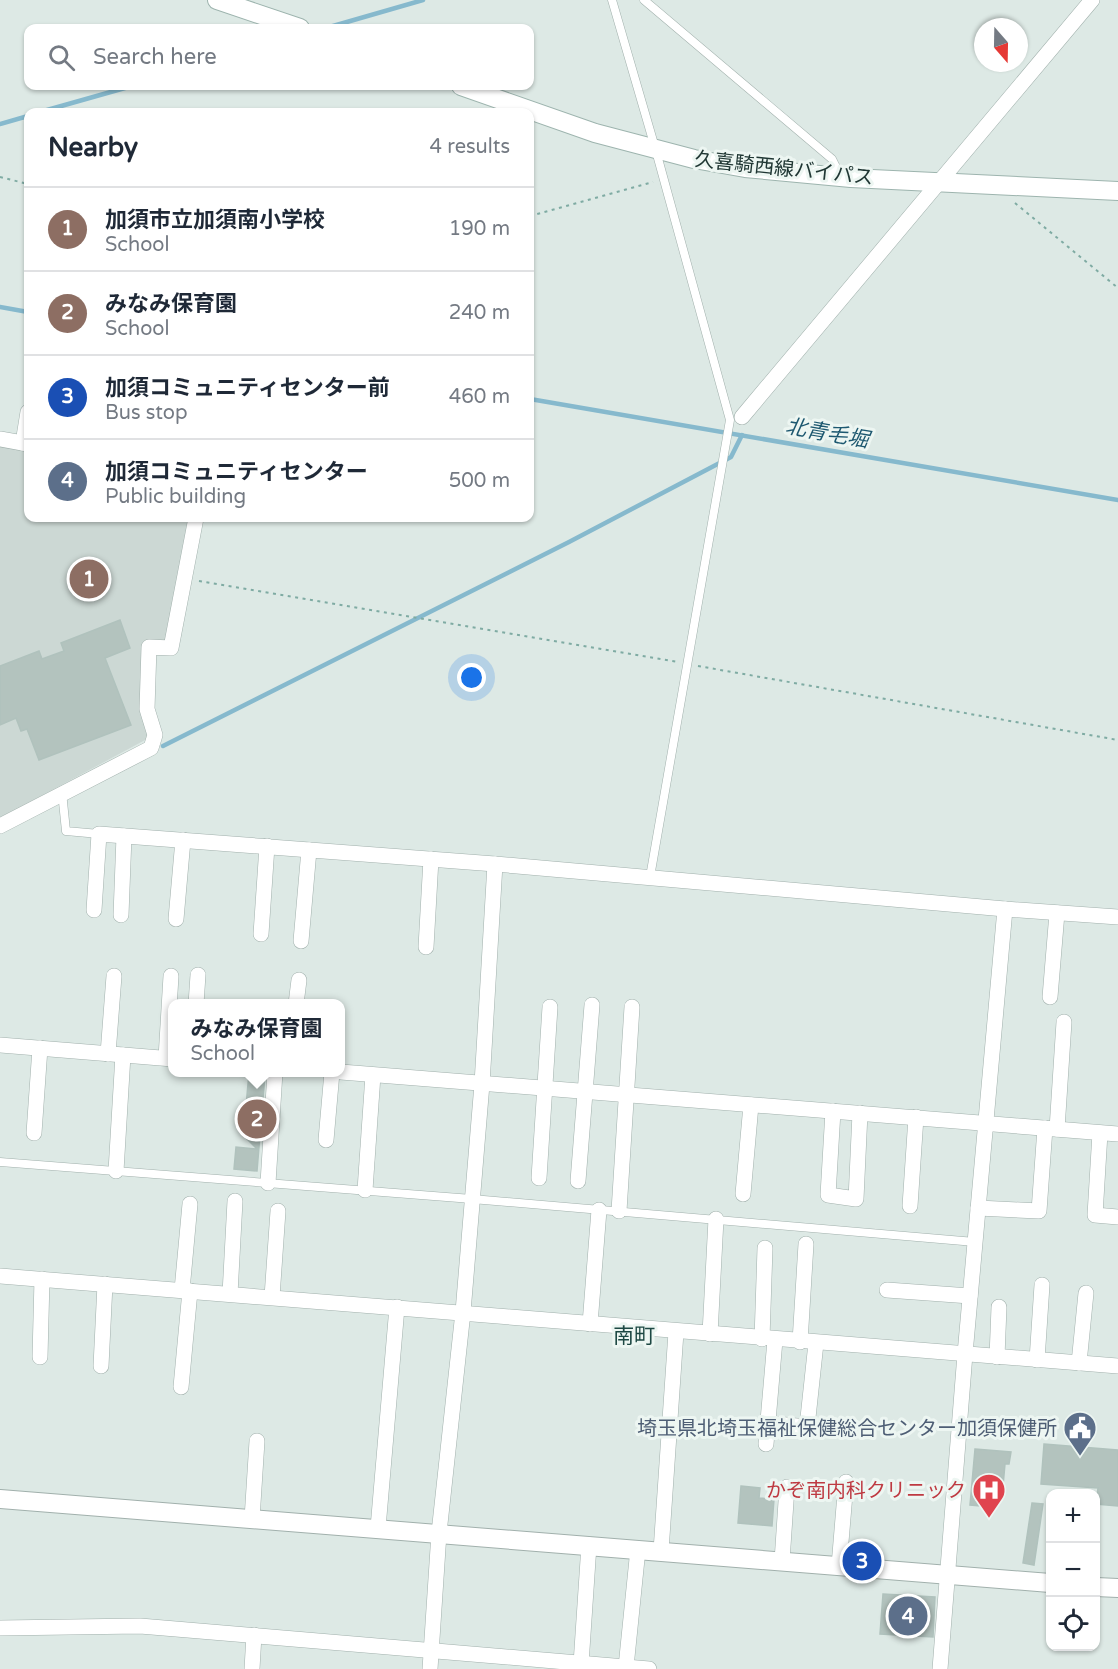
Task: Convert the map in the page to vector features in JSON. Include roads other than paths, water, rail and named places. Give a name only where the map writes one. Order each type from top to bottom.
[{"type":"street","points":[[217,0],[286,24]]},
{"type":"street","points":[[734,420],[940,182],[1092,0]]},
{"type":"street","name":"久喜騎西線バイパス","points":[[472,90],[524,108]]},
{"type":"street","name":"久喜騎西線バイパス","points":[[534,112],[656,151],[745,168],[836,176],[1118,191]]},
{"type":"street","points":[[0,439],[24,444]]},
{"type":"street","points":[[0,826],[151,748],[155,735],[147,709],[149,647],[171,648],[195,522]]},
{"type":"street","points":[[94,910],[99,834],[495,864],[1118,917]]},
{"type":"street","points":[[121,915],[124,836]]},
{"type":"street","points":[[176,919],[183,840]]},
{"type":"street","points":[[261,934],[267,846]]},
{"type":"street","points":[[301,941],[309,850]]},
{"type":"street","points":[[426,947],[431,859]]},
{"type":"street","points":[[430,1669],[439,1533],[463,1312],[482,1084],[495,864]]},
{"type":"street","points":[[940,1669],[965,1354],[1005,909]]},
{"type":"street","points":[[1050,997],[1056,913]]},
{"type":"street","points":[[196,999],[198,975]]},
{"type":"street","points":[[114,976],[116,1171]]},
{"type":"street","points":[[171,976],[171,999]]},
{"type":"street","points":[[297,999],[299,980]]},
{"type":"street","points":[[578,1181],[592,1005]]},
{"type":"street","points":[[538,1178],[550,1007]]},
{"type":"street","points":[[619,1211],[632,1007]]},
{"type":"street","points":[[978,1208],[1039,1211],[1064,1023]]},
{"type":"street","points":[[0,1045],[168,1059]]},
{"type":"street","points":[[34,1133],[40,1048]]},
{"type":"street","points":[[345,1072],[1118,1134]]},
{"type":"street","points":[[365,1190],[373,1075]]},
{"type":"street","points":[[268,1183],[275,1077]]},
{"type":"street","points":[[326,1140],[332,1077]]},
{"type":"street","points":[[743,1194],[752,1104]]},
{"type":"street","points":[[832,1111],[828,1195],[856,1199],[860,1113]]},
{"type":"street","points":[[910,1206],[916,1117]]},
{"type":"street","points":[[1100,1133],[1095,1215],[1118,1217]]},
{"type":"street","points":[[230,1294],[235,1201]]},
{"type":"street","points":[[181,1387],[190,1204]]},
{"type":"street","points":[[590,1324],[599,1209]]},
{"type":"street","points":[[272,1297],[278,1211]]},
{"type":"street","points":[[710,1334],[716,1220]]},
{"type":"street","points":[[766,1423],[807,1427],[806,1244]]},
{"type":"street","points":[[765,1248],[769,1339],[766,1444]]},
{"type":"street","points":[[0,1276],[1118,1366]]},
{"type":"street","points":[[40,1357],[42,1279]]},
{"type":"street","points":[[101,1366],[105,1284]]},
{"type":"street","points":[[1037,1360],[1042,1285]]},
{"type":"street","points":[[887,1290],[970,1296]]},
{"type":"street","points":[[1079,1363],[1086,1293]]},
{"type":"street","points":[[378,1528],[396,1307]]},
{"type":"street","points":[[997,1357],[999,1307]]},
{"type":"street","points":[[661,1551],[676,1332]]},
{"type":"street","points":[[252,1519],[257,1441]]},
{"type":"street","points":[[838,1566],[846,1482]]},
{"type":"street","points":[[782,1561],[787,1487]]},
{"type":"street","points":[[0,1498],[1046,1583]]},
{"type":"street","points":[[581,1664],[589,1545]]},
{"type":"street","points":[[626,1667],[638,1549]]},
{"type":"street","points":[[1100,1587],[1118,1588]]},
{"type":"street","points":[[0,1628],[140,1626],[432,1650],[538,1664],[581,1664],[649,1669]]},
{"type":"street","points":[[252,1669],[254,1635]]},
{"type":"lane","points":[[612,0],[734,420],[726,442],[650,878]]},
{"type":"lane","points":[[644,0],[832,159],[836,167],[836,176]]},
{"type":"lane","points":[[62,792],[66,831],[99,834]]},
{"type":"lane","points":[[0,1162],[472,1198],[975,1242]]},
{"type":"waterway","points":[[340,24],[423,0]]},
{"type":"waterway","points":[[54,108],[118,90]]},
{"type":"waterway","points":[[0,124],[24,117]]},
{"type":"waterway","name":"北青毛堀","points":[[0,307],[24,311]]},
{"type":"waterway","name":"北青毛堀","points":[[534,400],[1118,500]]},
{"type":"waterway","points":[[163,746],[569,542],[731,457],[742,435]]},
{"type":"place","name":"加須市立加須南小学校","points":[[89,579]]},
{"type":"place","name":"みなみ保育園","points":[[257,1119]]},
{"type":"place","name":"埼玉県北埼玉福祉保健総合センター加須保健所","points":[[1080,1457]]},
{"type":"place","name":"かぞ南内科クリニック","points":[[989,1519]]},
{"type":"place","name":"加須コミュニティセンター前","points":[[862,1561]]},
{"type":"place","name":"加須コミュニティセンター","points":[[908,1616]]},
{"type":"district","name":"南町","points":[[634,1336]]}]
